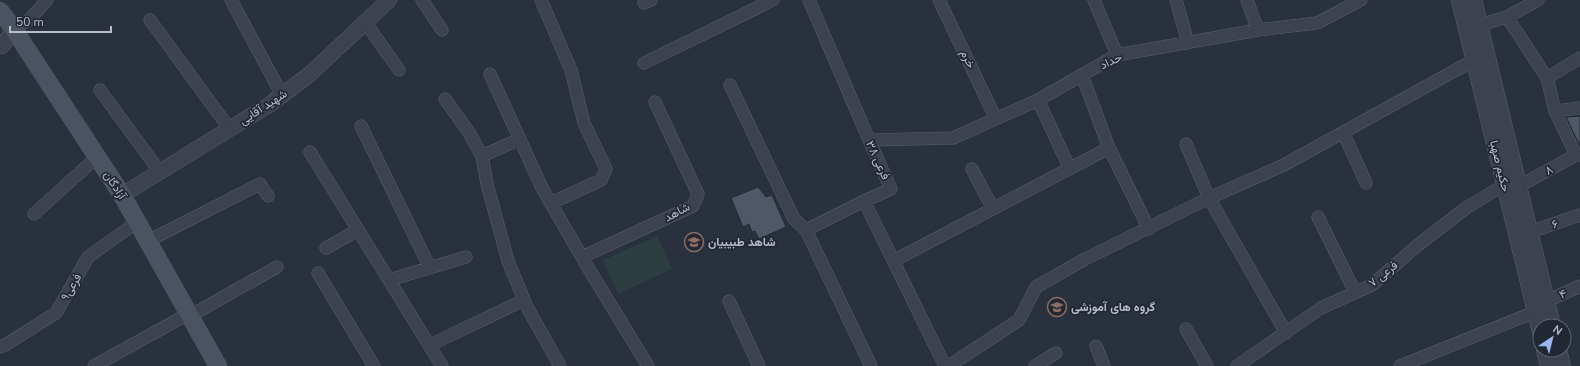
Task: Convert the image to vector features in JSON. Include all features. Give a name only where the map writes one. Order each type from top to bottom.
[{"type":"main road","name":"آزادگان","points":[[0,10],[122,195],[218,366]]},
{"type":"street","points":[[1,48],[14,30],[31,18],[47,0]]},
{"type":"street","points":[[231,0],[282,95]]},
{"type":"street","name":"شهید آقایی","points":[[122,195],[229,128],[269,105],[310,74],[389,0]]},
{"type":"street","points":[[422,0],[442,30]]},
{"type":"street","points":[[540,0],[571,70],[584,123],[606,169],[602,180],[551,203]]},
{"type":"street","points":[[644,63],[773,0]]},
{"type":"street","name":"فرعی ۳۸","points":[[809,0],[891,189],[864,201]]},
{"type":"street","name":"خرم","points":[[939,0],[996,119]]},
{"type":"street","points":[[1094,0],[1117,55]]},
{"type":"street","points":[[1176,0],[1188,43]]},
{"type":"street","points":[[1247,0],[1258,30]]},
{"type":"street","name":"حکیم صهبا","points":[[1459,0],[1474,60],[1511,186],[1530,232],[1551,318]]},
{"type":"street","name":"حکیم صهبا","points":[[1474,0],[1536,318]]},
{"type":"street","points":[[1479,25],[1507,17],[1538,0]]},
{"type":"street","name":"حداد","points":[[869,140],[953,138],[1038,100],[1117,55],[1258,30],[1317,22],[1353,2]]},
{"type":"street","points":[[1507,17],[1547,78],[1555,111],[1578,155]]},
{"type":"street","points":[[150,20],[229,128]]},
{"type":"street","points":[[365,22],[399,70]]},
{"type":"street","points":[[1547,78],[1580,58]]},
{"type":"street","points":[[949,366],[1019,320],[1036,286],[1085,259],[1149,229],[1209,198],[1284,165],[1474,60]]},
{"type":"street","points":[[490,74],[542,188],[648,366]]},
{"type":"street","points":[[1082,75],[1109,148],[1149,229]]},
{"type":"street","points":[[730,85],[794,219],[806,230],[871,366]]},
{"type":"street","points":[[100,90],[160,172]]},
{"type":"street","points":[[445,99],[468,131],[482,156],[487,184],[508,261],[524,300],[560,366]]},
{"type":"street","points":[[1038,100],[1070,169]]},
{"type":"street","name":"شاهد","points":[[582,257],[693,206],[698,194],[655,102]]},
{"type":"street","points":[[1555,111],[1580,108]]},
{"type":"street","points":[[361,126],[430,268]]},
{"type":"street","points":[[1343,132],[1366,183]]},
{"type":"street","points":[[482,156],[520,139]]},
{"type":"street","points":[[1186,144],[1209,198],[1286,333]]},
{"type":"street","points":[[893,262],[1109,148]]},
{"type":"street","points":[[310,152],[442,366]]},
{"type":"street","name":"۸","points":[[1511,186],[1578,155]]},
{"type":"street","points":[[34,214],[97,157]]},
{"type":"street","points":[[972,169],[993,209]]},
{"type":"street","points":[[148,241],[260,184],[268,196]]},
{"type":"street","name":"فرعی ۷","points":[[1244,364],[1321,308],[1372,285],[1418,245],[1466,208],[1511,186]]},
{"type":"street","points":[[806,230],[864,201],[945,366]]},
{"type":"street","name":"۶","points":[[1530,232],[1580,215]]},
{"type":"street","points":[[1318,217],[1355,292]]},
{"type":"street","name":"فرعی۹","points":[[0,347],[56,313],[88,257],[137,222]]},
{"type":"street","points":[[326,248],[358,230]]},
{"type":"street","points":[[389,280],[466,257]]},
{"type":"street","points":[[94,366],[277,267]]},
{"type":"street","points":[[318,273],[374,366]]},
{"type":"street","name":"۴","points":[[1547,301],[1580,286]]},
{"type":"street","points":[[430,345],[524,300]]},
{"type":"street","points":[[730,301],[759,366]]},
{"type":"street","points":[[1400,366],[1535,312]]},
{"type":"street","points":[[1186,329],[1207,366]]},
{"type":"street","points":[[1096,346],[1104,366]]},
{"type":"street","points":[[1035,366],[1056,353]]},
{"type":"shaded area","points":[[657,236],[672,269],[618,294],[603,260]]},
{"type":"building","points":[[1580,116],[1580,146],[1566,117]]},
{"type":"building","points":[[758,187],[766,197],[772,195],[786,227],[759,239],[755,231],[752,232],[749,224],[743,227],[731,198]]},
{"type":"place","name":"شاهد طبیبیان","points":[[694,242]]},
{"type":"place","name":"گروه های آموزشی","points":[[1057,307]]}]
